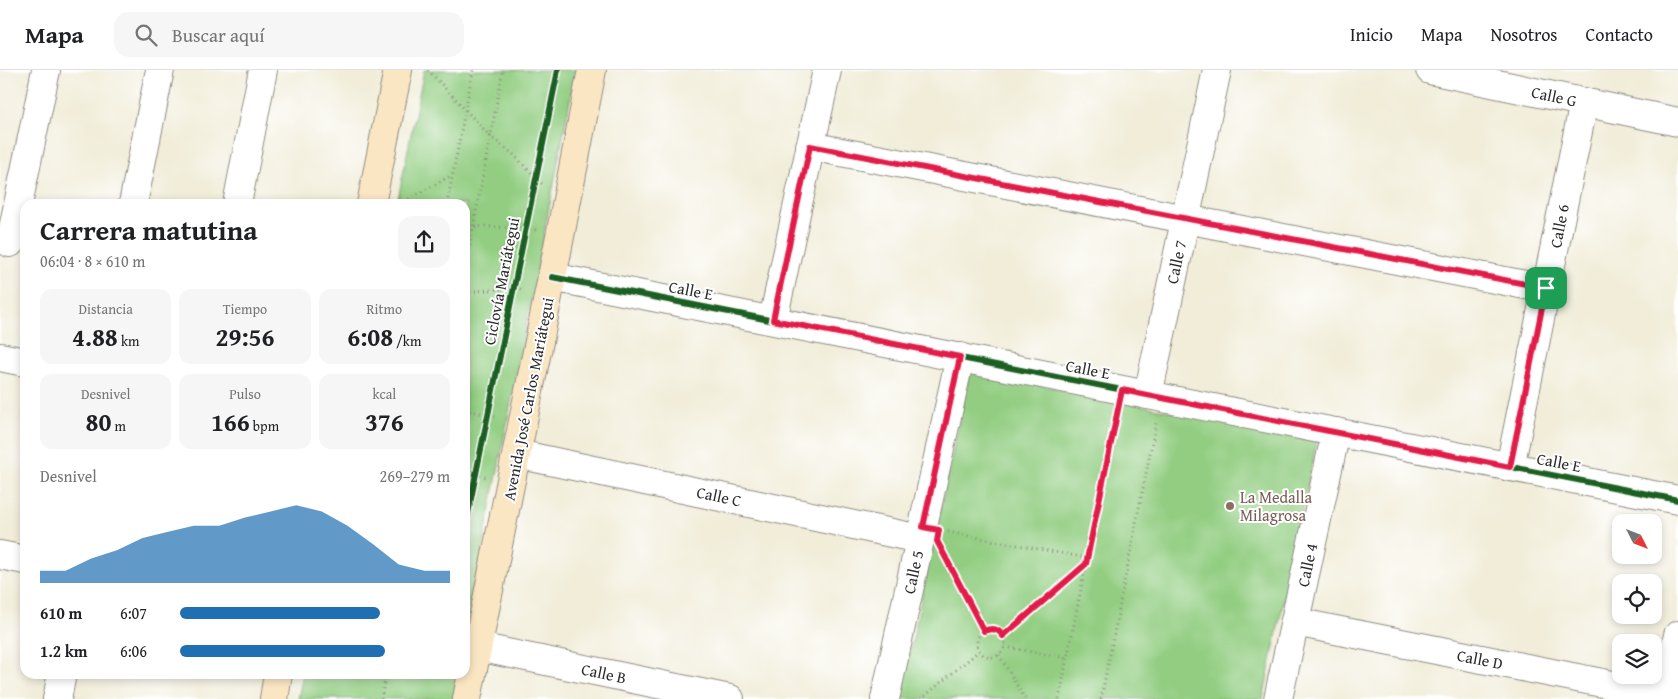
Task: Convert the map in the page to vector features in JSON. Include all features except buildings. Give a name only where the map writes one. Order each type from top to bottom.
[{"type":"main road","points":[[372,199],[398,70]]},
{"type":"main road","name":"Avenida José Carlos Mariátegui","points":[[467,699],[551,286],[592,70]]},
{"type":"main road","points":[[274,699],[277,679]]},
{"type":"street","points":[[21,199],[46,70]]},
{"type":"street","points":[[134,199],[160,70]]},
{"type":"street","points":[[238,199],[263,70]]},
{"type":"street","points":[[773,320],[827,70]]},
{"type":"street","name":"Calle 7","points":[[1144,394],[1186,219],[1217,70]]},
{"type":"street","name":"Calle G","points":[[1430,70],[1678,122]]},
{"type":"street","name":"Calle 6","points":[[1510,467],[1584,102]]},
{"type":"street","points":[[810,146],[1546,288]]},
{"type":"street","points":[[12,243],[20,202]]},
{"type":"street","name":"Calle E","points":[[551,286],[773,320],[1678,500]]},
{"type":"street","points":[[0,357],[20,361]]},
{"type":"street","name":"Calle 5","points":[[885,699],[927,532],[960,357]]},
{"type":"street","name":"Calle 4","points":[[1278,699],[1336,432]]},
{"type":"street","name":"Calle C","points":[[517,454],[927,532]]},
{"type":"street","points":[[0,555],[20,559]]},
{"type":"street","name":"Calle D","points":[[1295,622],[1670,698]]},
{"type":"street","points":[[1670,698],[1678,635]]},
{"type":"street","name":"Calle B","points":[[478,647],[714,697]]},
{"type":"street","points":[[57,699],[61,679]]},
{"type":"path","points":[[428,70],[491,137],[513,154],[566,208]]},
{"type":"path","points":[[448,199],[473,70]]},
{"type":"path","points":[[470,242],[503,70]]},
{"type":"path","points":[[534,186],[538,168]]},
{"type":"path","points":[[409,199],[453,175]]},
{"type":"path","points":[[473,226],[526,228],[560,236]]},
{"type":"path","points":[[470,292],[551,286]]},
{"type":"path","points":[[1059,699],[1087,558],[1144,394]]},
{"type":"path","points":[[1101,699],[1144,394]]},
{"type":"path","points":[[486,424],[490,405]]},
{"type":"path","points":[[470,411],[523,422]]},
{"type":"path","points":[[474,484],[478,466]]},
{"type":"path","points":[[927,532],[1087,558]]},
{"type":"path","points":[[927,532],[937,541],[984,631]]},
{"type":"path","points":[[1003,636],[1086,564]]},
{"type":"path","points":[[998,630],[1003,636],[1006,642],[1000,655],[991,658],[982,655],[977,647],[978,638],[984,631],[998,630]]},
{"type":"path","points":[[1005,647],[1067,658]]},
{"type":"path","points":[[921,699],[979,651]]},
{"type":"path","points":[[1000,655],[1025,699]]},
{"type":"path","points":[[381,699],[385,679]]},
{"type":"green space","points":[[424,70],[576,70],[470,612],[470,199],[398,199]]},
{"type":"green space","points":[[970,371],[1317,441],[1263,699],[900,699]]},
{"type":"green space","points":[[302,679],[457,679],[453,699],[298,699]]},
{"type":"cycle path","name":"Ciclovía Mariátegui","points":[[470,503],[558,70]]},
{"type":"cycle path","points":[[552,277],[1678,500]]},
{"type":"place","name":"La Medalla Milagrosa","points":[[1230,506]]},
{"type":"route","points":[[810,146],[1546,288],[1510,467],[1122,390],[1086,564],[1003,636],[998,630],[988,629],[984,631],[937,541],[939,530],[923,527],[960,357],[773,320],[810,146]]}]
